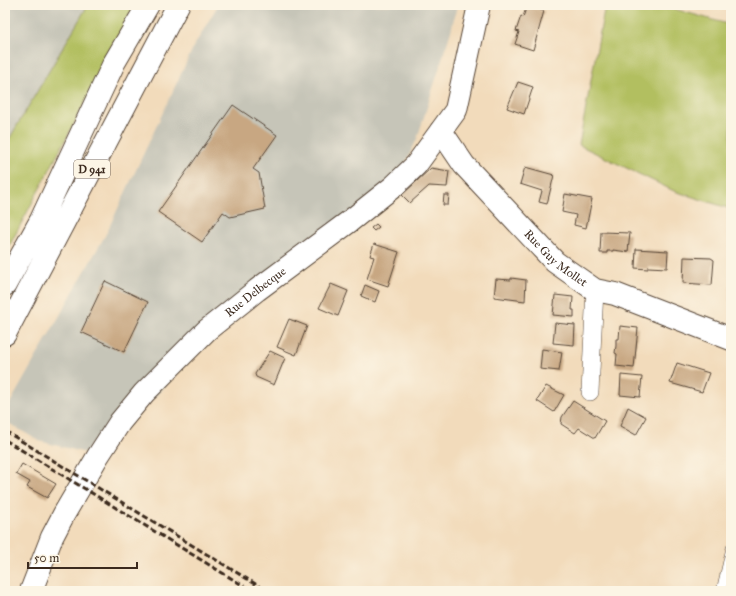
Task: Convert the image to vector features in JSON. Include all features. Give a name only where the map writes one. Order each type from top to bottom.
[{"type":"main road","name":"D 941","points":[[5,285],[41,220],[114,63],[148,5]]},
{"type":"main road","name":"D 941","points":[[5,334],[178,5]]},
{"type":"main road","name":"Rue Delbecque","points":[[31,591],[52,537],[64,514],[120,422],[144,393],[207,330],[257,290],[350,221],[394,186],[416,165],[456,110],[479,5]]},
{"type":"main road","name":"Rue Guy Mollet","points":[[440,131],[464,166],[556,262],[596,290],[616,294],[731,339]]},
{"type":"street","points":[[590,392],[596,290]]},
{"type":"lane","points":[[721,591],[731,548]]},
{"type":"shaded area","points":[[5,5],[88,5],[5,146]]},
{"type":"shaded area","points":[[218,5],[457,5],[451,31],[417,139],[394,186],[257,290],[98,456],[39,441],[5,421],[5,412],[106,234],[194,46]]},
{"type":"green space","points":[[88,5],[137,5],[5,254],[5,146]]},
{"type":"green space","points":[[605,5],[660,5],[731,25],[731,209],[674,191],[579,145]]},
{"type":"building","points":[[527,6],[544,11],[533,50],[515,44],[519,32],[516,31],[521,16],[523,17]]},
{"type":"building","points":[[518,82],[533,87],[524,114],[507,108]]},
{"type":"building","points":[[233,105],[277,135],[253,169],[259,173],[265,209],[230,217],[223,212],[202,242],[158,212]]},
{"type":"building","points":[[525,167],[554,175],[547,204],[539,202],[542,191],[520,184]]},
{"type":"building","points":[[431,168],[449,171],[447,187],[429,186],[410,203],[402,195]]},
{"type":"building","points":[[565,194],[592,199],[586,228],[574,225],[576,215],[562,212]]},
{"type":"building","points":[[444,195],[449,195],[448,205],[443,205]]},
{"type":"building","points":[[376,224],[379,227],[374,231],[371,228]]},
{"type":"building","points":[[601,232],[630,233],[628,252],[613,250],[607,251],[607,253],[600,253]]},
{"type":"building","points":[[374,244],[399,252],[388,286],[367,279],[374,257],[370,256]]},
{"type":"building","points":[[636,249],[668,251],[667,268],[635,268]]},
{"type":"building","points":[[684,257],[711,258],[714,260],[712,285],[683,283]]},
{"type":"building","points":[[511,278],[526,280],[525,301],[494,297],[496,279],[511,280]]},
{"type":"building","points":[[105,281],[148,302],[124,352],[81,332]]},
{"type":"building","points":[[331,284],[348,291],[338,316],[319,308]]},
{"type":"building","points":[[365,285],[379,291],[375,302],[361,296]]},
{"type":"building","points":[[730,286],[731,302],[729,302]]},
{"type":"building","points":[[555,295],[573,297],[572,310],[574,310],[574,317],[553,315]]},
{"type":"building","points":[[289,319],[307,326],[296,355],[277,347]]},
{"type":"building","points":[[555,323],[575,325],[574,345],[553,343]]},
{"type":"building","points":[[620,326],[638,328],[634,368],[616,366],[616,339],[619,339]]},
{"type":"building","points":[[542,349],[562,352],[559,371],[540,369]]},
{"type":"building","points":[[270,351],[285,358],[274,385],[256,377],[255,374]]},
{"type":"building","points":[[677,363],[709,373],[702,392],[670,383]]},
{"type":"building","points":[[621,375],[642,377],[640,397],[620,395]]},
{"type":"building","points":[[546,386],[564,395],[554,412],[537,401]]},
{"type":"building","points":[[573,401],[605,421],[595,438],[579,428],[575,433],[561,424],[562,417]]},
{"type":"building","points":[[628,407],[646,417],[636,435],[620,426]]},
{"type":"building","points":[[22,464],[56,484],[47,498],[27,487],[30,482],[16,474]]},
{"type":"railway","points":[[5,431],[267,591]]},
{"type":"railway","points":[[5,440],[252,591]]}]
